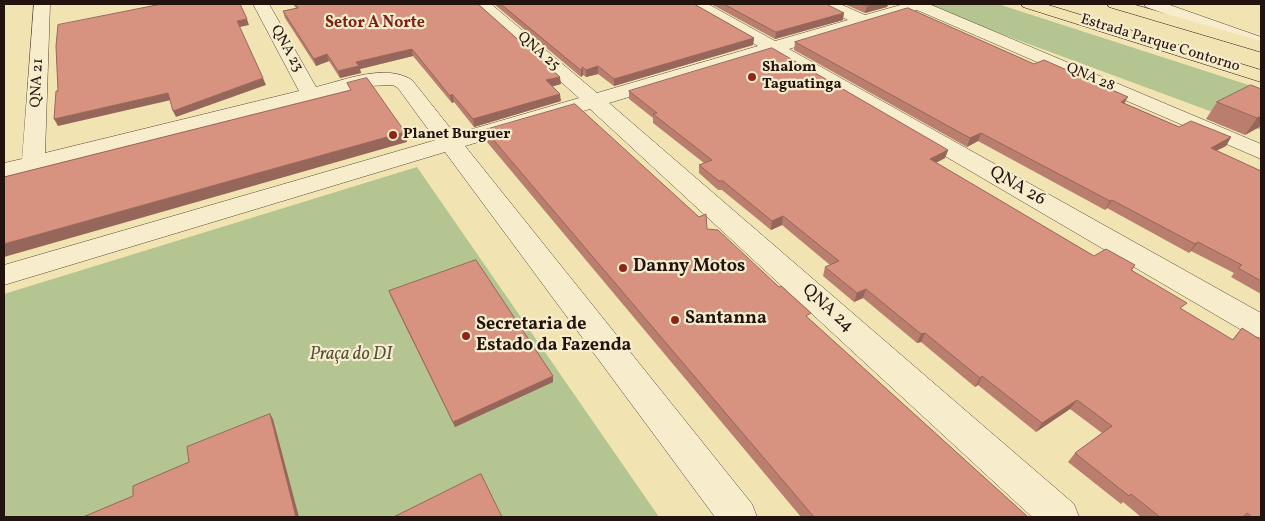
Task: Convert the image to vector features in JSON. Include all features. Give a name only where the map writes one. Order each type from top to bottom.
[{"type":"highway","name":"Estrada Parque Contorno","points":[[1029,4],[1261,76]]},
{"type":"highway","name":"Estrada Parque Contorno","points":[[1115,4],[1261,45]]},
{"type":"street","name":"QNA 21","points":[[33,163],[42,4]]},
{"type":"street","name":"QNA 23","points":[[261,4],[311,94]]},
{"type":"street","name":"QNA 25","points":[[482,4],[594,100]]},
{"type":"street","name":"QNA 26","points":[[697,4],[1261,327]]},
{"type":"street","points":[[828,4],[863,21]]},
{"type":"street","points":[[4,275],[920,4]]},
{"type":"street","name":"QNA 28","points":[[920,4],[1261,152]]},
{"type":"street","points":[[1152,4],[1261,45]]},
{"type":"street","points":[[4,170],[369,80],[397,79],[405,84],[738,517]]},
{"type":"street","name":"QNA 24","points":[[594,100],[1060,517]]},
{"type":"green space","points":[[933,4],[998,4],[1261,89],[1261,130],[926,6]]},
{"type":"green space","name":"Praça do DI","points":[[417,167],[659,517],[4,517],[4,294]]},
{"type":"building","points":[[162,4],[240,4],[247,19],[237,21],[263,78],[173,111],[168,93],[54,119],[56,91],[58,91],[56,46],[58,25]]},
{"type":"building","points":[[295,4],[478,4],[560,77],[546,80],[560,94],[473,119],[452,94],[450,96],[412,49],[356,62],[359,66],[338,71],[327,54],[314,59],[283,11],[298,8]]},
{"type":"building","points":[[501,4],[694,4],[754,38],[614,79],[598,66],[586,70],[583,67],[581,70]]},
{"type":"building","points":[[724,4],[826,4],[844,13],[776,32]]},
{"type":"building","points":[[908,8],[1034,64],[1044,60],[1128,97],[1121,102],[1179,127],[1191,121],[1231,137],[1211,148],[1261,171],[1261,281],[1238,268],[1242,265],[1198,242],[1195,244],[981,133],[970,138],[795,42]]},
{"type":"building","points":[[772,48],[948,150],[930,159],[1094,256],[1106,249],[1135,265],[1131,270],[1187,303],[1180,308],[1233,340],[1242,328],[1261,340],[1261,517],[1252,517],[1247,513],[1243,517],[1160,517],[1131,494],[1129,496],[1075,453],[1112,426],[1077,400],[1042,423],[982,376],[980,378],[925,333],[921,334],[866,289],[857,293],[825,267],[839,261],[783,216],[772,221],[723,181],[719,181],[699,165],[712,160],[653,114],[657,113],[629,91]]},
{"type":"building","points":[[367,78],[405,132],[4,244],[4,177],[351,90],[347,83]]},
{"type":"building","points":[[1251,85],[1261,89],[1261,116],[1257,118],[1217,102]]},
{"type":"building","points":[[575,104],[699,217],[706,214],[707,229],[718,230],[779,287],[781,286],[811,313],[806,316],[1028,517],[814,517],[485,130]]},
{"type":"building","name":"Secretaria de Estado da Fazenda","points":[[476,260],[553,376],[453,422],[389,291]]},
{"type":"building","points":[[270,414],[296,517],[83,517],[133,496],[133,486],[189,462],[187,447]]},
{"type":"building","points":[[481,474],[502,517],[394,517]]},
{"type":"place","name":"Shalom Taguatinga","points":[[752,77]]},
{"type":"place","name":"Planet Burguer","points":[[393,135]]},
{"type":"place","name":"Danny Motos","points":[[623,268]]},
{"type":"place","name":"Santanna","points":[[675,320]]},
{"type":"place","name":"Secretaria de Estado da Fazenda","points":[[466,336]]},
{"type":"district","name":"Setor A Norte","points":[[375,24]]}]
